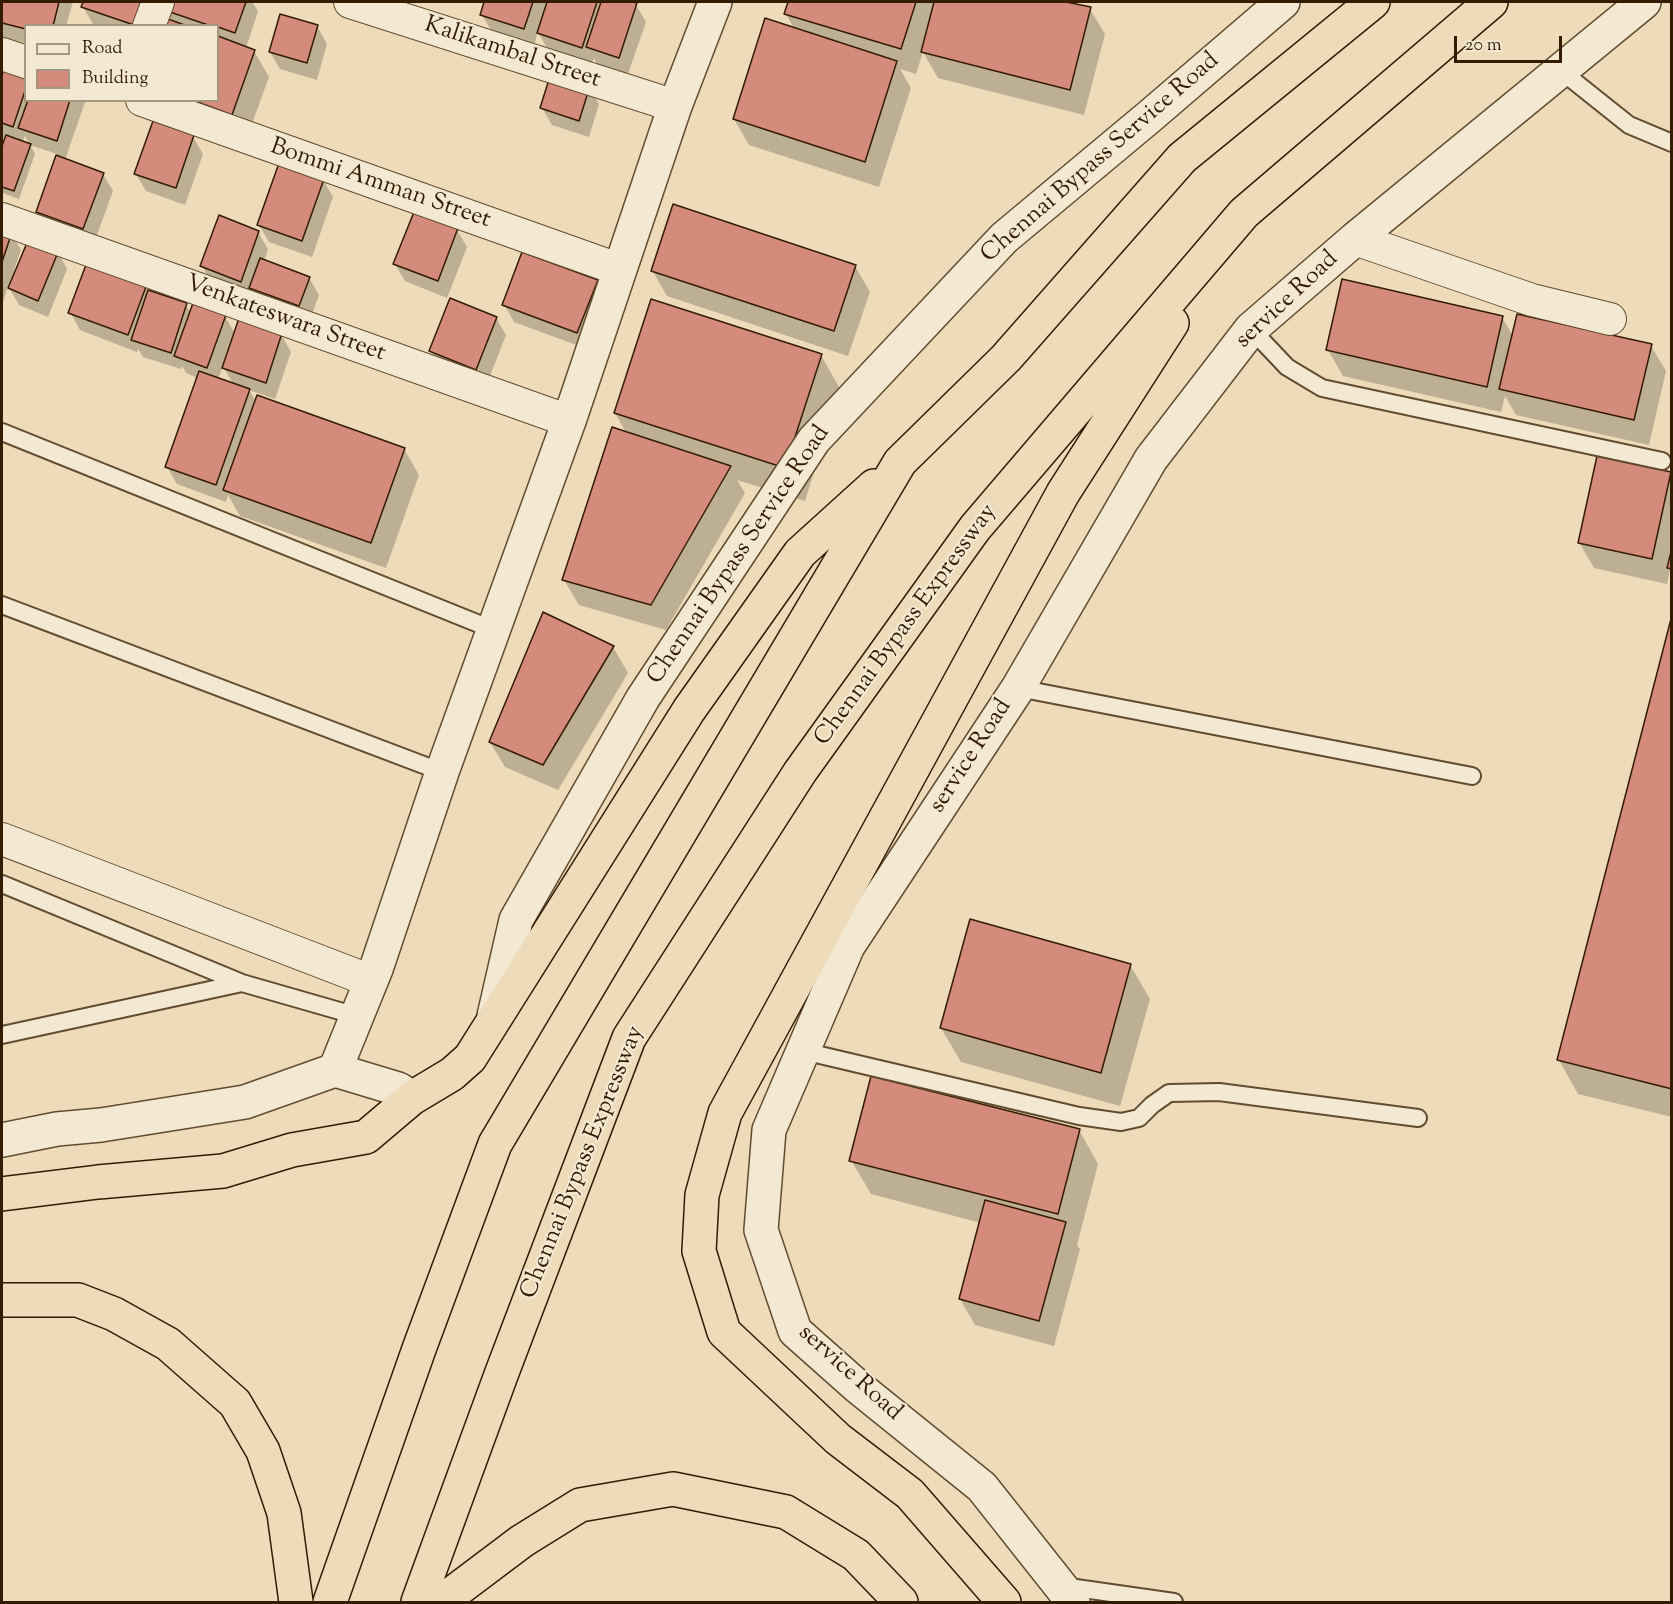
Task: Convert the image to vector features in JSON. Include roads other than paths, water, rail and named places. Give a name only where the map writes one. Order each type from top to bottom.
[{"type":"highway","points":[[2,1194],[98,1182],[223,1171],[292,1150],[366,1137],[412,1098],[452,1074],[470,1058],[493,1018],[689,710],[800,553],[900,462],[1006,358],[1182,158],[1373,2]]},
{"type":"highway","name":"Chennai Bypass Expressway","points":[[418,1602],[501,1375],[629,1038],[800,772],[975,528],[1244,213],[1491,2]]},
{"type":"highway","points":[[1004,1602],[910,1494],[838,1439],[724,1332],[699,1251],[702,1195],[725,1113],[1063,493],[1244,213]]},
{"type":"highway","points":[[330,1602],[419,1349],[495,1144],[900,462]]},
{"type":"highway","points":[[2,1300],[78,1300],[114,1314],[168,1344],[235,1403],[263,1451],[284,1513],[296,1602]]},
{"type":"highway","points":[[441,1602],[522,1541],[580,1505],[673,1489],[786,1512],[856,1555],[901,1602]]},
{"type":"street","points":[[150,24],[158,2]]},
{"type":"street","name":"Kalikambal Street","points":[[350,2],[675,106]]},
{"type":"street","name":"Chennai Bypass Service Road","points":[[493,1018],[516,920],[643,698],[814,441],[1004,238],[1283,2]]},
{"type":"street","name":"service Road","points":[[1066,1594],[982,1487],[858,1387],[795,1330],[761,1230],[769,1130],[848,946],[1018,687],[1151,459],[1251,329],[1355,239],[1644,2]]},
{"type":"street","points":[[335,1070],[371,981],[442,772],[569,421],[618,269],[710,3]]},
{"type":"street","points":[[2,54],[24,61]]},
{"type":"street","name":"Bommi Amman Street","points":[[148,102],[618,269]]},
{"type":"street","name":"Venkateswara Street","points":[[2,219],[569,421]]},
{"type":"street","points":[[1355,239],[1532,300],[1610,319]]},
{"type":"street","points":[[2,839],[371,981]]},
{"type":"street","points":[[2,1140],[57,1129],[101,1125],[245,1102],[335,1070],[398,1089],[412,1098]]},
{"type":"lane","points":[[1560,70],[1629,125],[1671,143]]},
{"type":"lane","points":[[1251,329],[1287,367],[1322,388],[1662,461]]},
{"type":"lane","points":[[2,432],[494,630]]},
{"type":"lane","points":[[2,605],[442,772]]},
{"type":"lane","points":[[1018,687],[1472,776]]},
{"type":"lane","points":[[2,884],[242,983],[357,1016]]},
{"type":"lane","points":[[2,1035],[242,983]]},
{"type":"lane","points":[[802,1051],[1079,1116],[1120,1122],[1139,1118],[1169,1093],[1220,1092],[1418,1118]]},
{"type":"lane","points":[[1066,1594],[1174,1602]]}]
